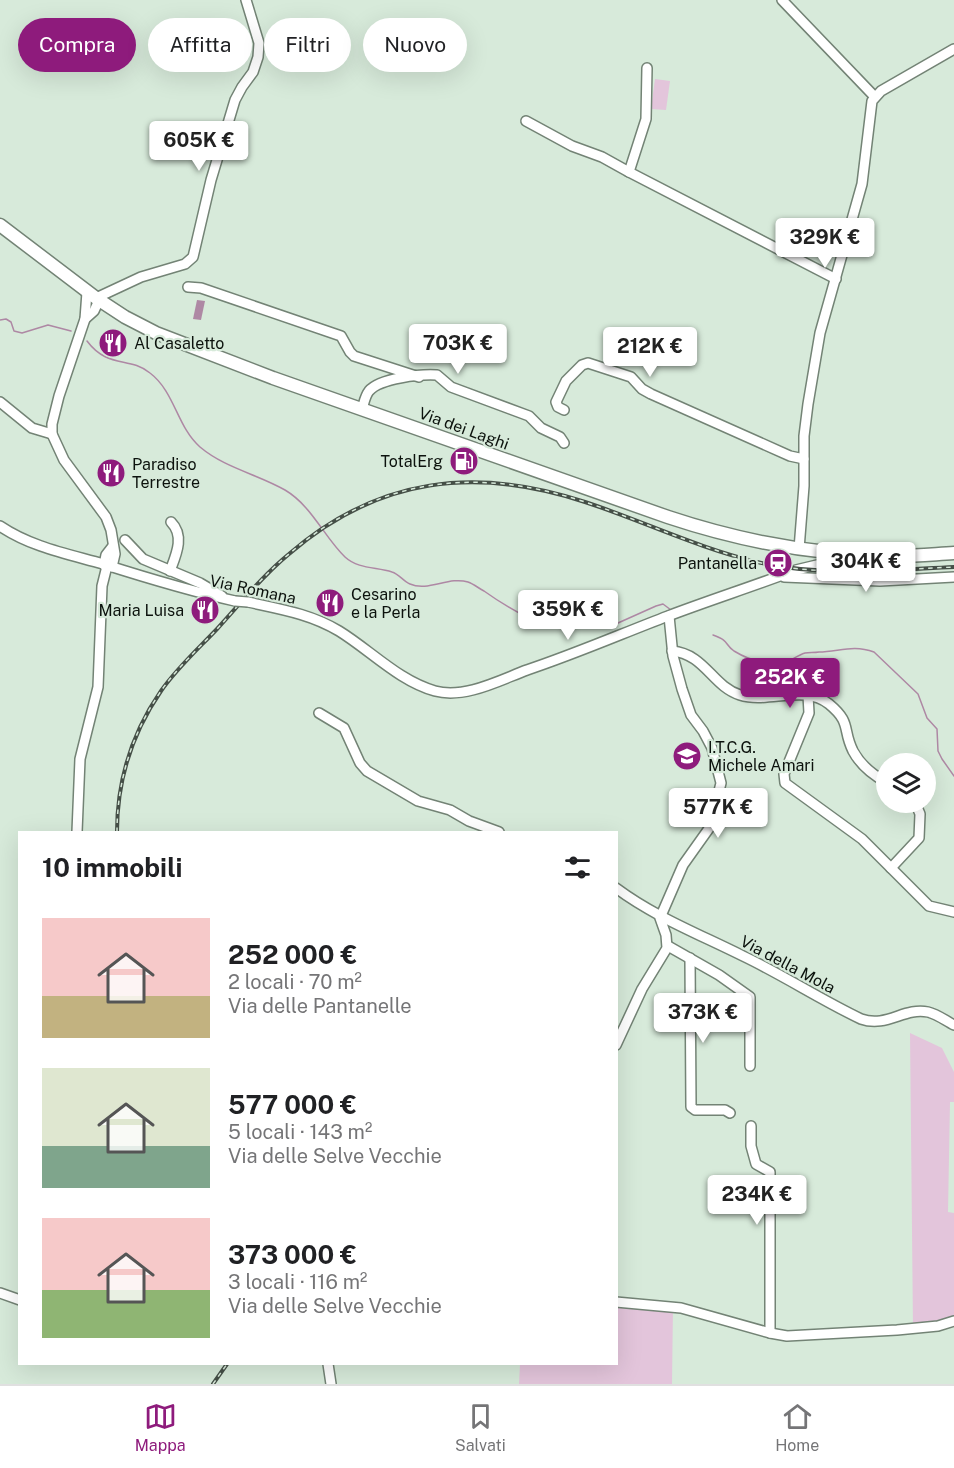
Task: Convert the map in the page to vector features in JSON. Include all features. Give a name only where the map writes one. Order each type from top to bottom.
[{"type":"main road","name":"Via dei Laghi","points":[[0,225],[95,301],[165,337],[677,520],[764,543],[799,549],[899,556],[954,553]]},
{"type":"street","points":[[77,831],[80,759],[98,687],[102,586],[108,566],[106,555],[113,546],[111,530],[104,513],[64,460],[52,434],[52,424],[85,320],[95,301],[141,277],[185,264],[193,257],[210,180],[235,100],[253,72],[258,57],[259,43],[246,0]]},
{"type":"street","points":[[782,0],[874,96]]},
{"type":"street","points":[[799,549],[808,404],[820,333],[862,184],[868,121],[874,96],[954,49]]},
{"type":"street","points":[[629,172],[646,119],[647,68]]},
{"type":"street","points":[[526,121],[836,279]]},
{"type":"street","points":[[188,287],[201,288],[341,336],[354,356],[419,377]]},
{"type":"street","points":[[564,410],[558,407],[556,402],[566,381],[582,365],[588,363],[631,377],[642,389],[651,394],[790,456],[804,459]]},
{"type":"street","points":[[362,409],[369,391],[379,384],[437,375],[451,387],[529,416],[541,428],[560,437],[564,443]]},
{"type":"street","points":[[0,402],[32,428],[52,434]]},
{"type":"street","points":[[170,571],[178,540],[178,532],[171,522]]},
{"type":"street","name":"Via Romana","points":[[0,526],[24,540],[48,549],[187,590],[294,612],[323,623],[347,637],[415,683],[445,692],[459,692],[485,686],[778,576],[812,566],[899,556]]},
{"type":"street","points":[[125,540],[143,559],[205,585],[231,600]]},
{"type":"street","points":[[778,576],[880,580],[954,577]]},
{"type":"street","points":[[618,1041],[642,989],[668,946],[660,916],[683,865],[710,827],[721,783],[709,741],[690,713],[672,651],[669,616]]},
{"type":"street","points":[[672,651],[684,652],[694,658],[716,679],[740,695],[764,698],[816,695],[842,716],[854,752],[876,774]]},
{"type":"street","points":[[808,695],[809,713],[784,774],[784,781],[855,833],[929,906],[954,912]]},
{"type":"street","points":[[319,713],[344,728],[360,763],[367,771],[418,801],[446,808],[496,831]]},
{"type":"street","points":[[891,868],[919,838],[920,813]]},
{"type":"street","name":"Via della Mola","points":[[618,889],[660,916],[745,957],[861,1019],[879,1022],[921,1011],[932,1013],[954,1025]]},
{"type":"street","points":[[668,946],[723,977],[750,998],[750,1066]]},
{"type":"street","points":[[690,958],[691,1107],[695,1110],[725,1110],[730,1113]]},
{"type":"street","points":[[751,1126],[751,1146],[756,1164],[768,1169],[770,1173],[770,1333]]},
{"type":"street","points":[[0,1293],[18,1299]]},
{"type":"street","points":[[618,1302],[677,1307],[770,1333],[810,1336],[938,1326],[954,1321]]},
{"type":"street","points":[[328,1365],[331,1384]]},
{"type":"shaded area","points":[[655,79],[670,81],[666,110],[651,109]]},
{"type":"shaded area","points":[[197,300],[205,301],[201,320],[193,319]]},
{"type":"shaded area","points":[[910,1033],[942,1048],[954,1072],[954,1102],[950,1102],[948,1212],[954,1213],[954,1318],[913,1328]]},
{"type":"shaded area","points":[[618,1302],[673,1306],[672,1384],[519,1384],[520,1365],[618,1365]]},
{"type":"waterway","points":[[0,320],[6,319],[11,322],[14,331],[22,333],[48,325],[71,331]]},
{"type":"waterway","points":[[87,341],[103,355],[142,368],[150,373],[165,390],[186,430],[200,447],[230,466],[285,490],[303,504],[345,557],[356,564],[392,572],[417,586],[453,581],[468,582],[515,611],[538,622],[565,620],[616,623],[663,604],[671,610]]},
{"type":"waterway","points":[[713,635],[722,639],[739,654],[773,664],[786,662],[807,653],[852,648],[874,652],[918,694],[927,718],[937,729],[938,751],[954,776]]},
{"type":"railway","points":[[117,831],[123,776],[134,741],[151,707],[174,674],[260,581],[289,554],[323,528],[357,508],[393,494],[430,486],[467,482],[505,484],[545,491],[585,502],[713,549],[781,567],[830,571],[954,567]]},
{"type":"railway","points":[[213,1384],[226,1365]]},
{"type":"place","name":"Al Casaletto","points":[[113,343]]},
{"type":"place","name":"TotalErg","points":[[464,461]]},
{"type":"place","name":"Paradiso Terrestre","points":[[111,473]]},
{"type":"place","name":"Pantanella","points":[[778,563]]},
{"type":"place","name":"Cesarino e la Perla","points":[[330,603]]},
{"type":"place","name":"Maria Luisa","points":[[205,610]]},
{"type":"place","name":"I.T.C.G. Michele Amari","points":[[687,756]]}]
